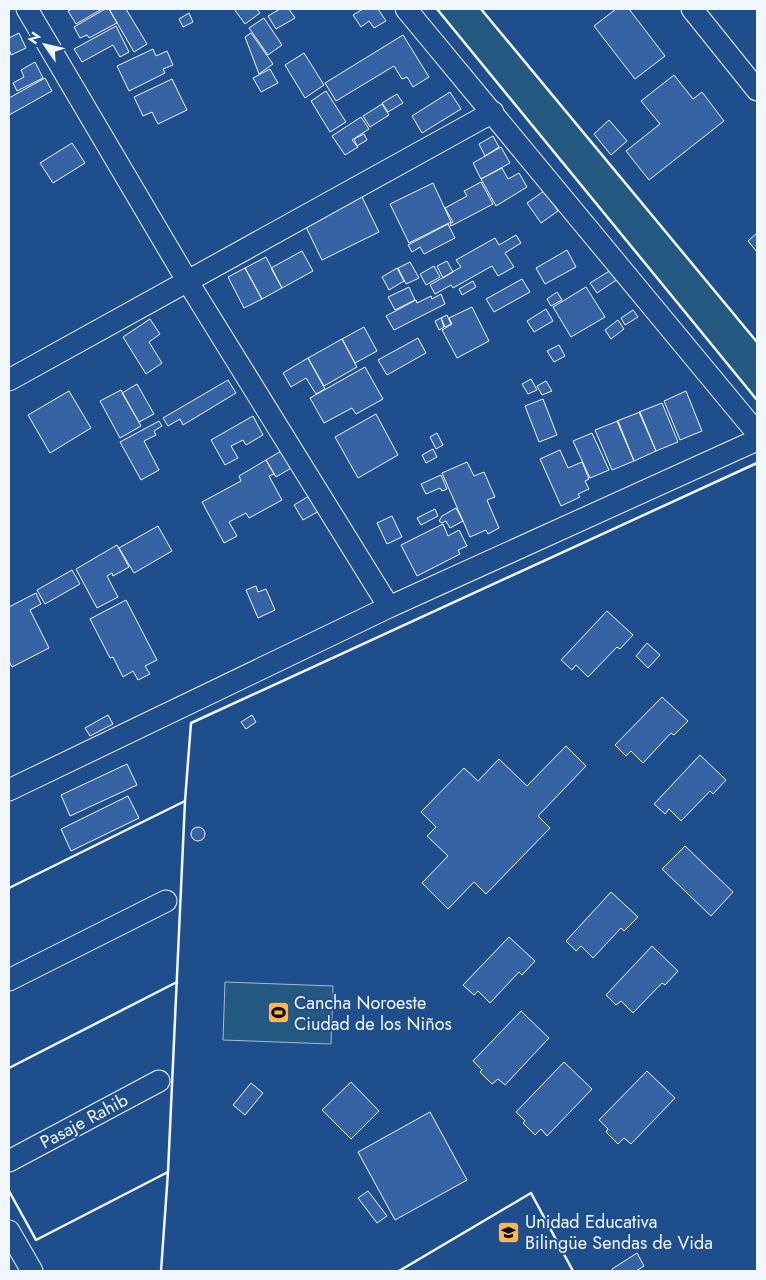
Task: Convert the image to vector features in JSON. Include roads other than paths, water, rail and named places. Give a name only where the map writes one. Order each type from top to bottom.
[{"type":"street","points":[[27,9],[188,282],[389,607]]},
{"type":"street","points":[[406,9],[757,433]]},
{"type":"street","points":[[692,9],[757,90]]},
{"type":"street","points":[[9,380],[493,112]]},
{"type":"street","points":[[9,790],[389,607],[757,440]]},
{"type":"street","points":[[9,980],[166,901]]},
{"type":"street","name":"Pasaje Rahib","points":[[9,1161],[159,1081]]},
{"type":"street","points":[[9,1231],[30,1271]]},
{"type":"place","name":"Cancha Noroeste Ciudad de los Niños","points":[[278,1013]]},
{"type":"place","name":"Unidad Educativa Bilingüe Sendas de Vida","points":[[509,1232]]}]
